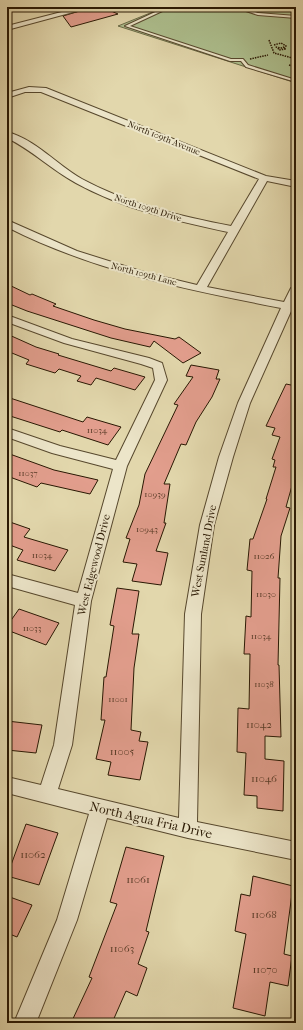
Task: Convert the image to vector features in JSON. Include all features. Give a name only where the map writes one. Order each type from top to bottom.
[{"type":"street","points":[[7,28],[89,7]]},
{"type":"street","points":[[38,20],[50,26]]},
{"type":"street","name":"North 109th Avenue","points":[[7,96],[20,90],[33,88],[44,90],[264,178],[296,184]]},
{"type":"street","name":"North 109th Drive","points":[[7,135],[35,149],[52,164],[107,195],[140,207],[189,221],[234,230]]},
{"type":"street","points":[[200,288],[264,178]]},
{"type":"street","name":"North 109th Lane","points":[[7,223],[31,236],[76,255],[141,275],[288,306]]},
{"type":"street","name":"West Sunland Drive","points":[[188,829],[193,614],[207,525],[226,457],[244,403],[296,288]]},
{"type":"street","name":"West Edgewood Drive","points":[[7,318],[68,341],[145,361],[158,366],[161,380],[120,466],[83,601],[63,744],[47,795]]},
{"type":"street","points":[[7,432],[57,450],[120,466]]},
{"type":"street","points":[[7,580],[83,601]]},
{"type":"street","name":"North Agua Fria Drive","points":[[7,785],[100,809],[296,852]]},
{"type":"street","points":[[25,1023],[67,920],[100,809]]},
{"type":"lane","points":[[169,7],[126,26],[231,60],[242,60],[247,66],[296,81]]},
{"type":"lane","points":[[236,7],[258,14],[296,17]]},
{"type":"path","points":[[269,40],[274,53],[296,59]]},
{"type":"path","points":[[271,44],[275,46],[278,48],[279,50],[286,49],[284,48],[286,45],[283,44],[275,46],[272,47]]},
{"type":"path","points":[[242,60],[268,55]]},
{"type":"path","points":[[289,65],[296,67]]},
{"type":"green space","points":[[165,7],[296,7],[296,83],[118,26]]},
{"type":"building","points":[[93,7],[102,7],[118,14],[71,27],[63,16]]},
{"type":"building","points":[[7,284],[30,295],[32,294],[56,304],[53,306],[94,320],[125,329],[175,339],[179,337],[201,353],[183,363],[154,341],[150,347],[111,338],[27,311],[7,303]]},
{"type":"building","points":[[7,334],[36,347],[59,354],[58,355],[111,371],[114,368],[145,377],[135,390],[96,378],[91,385],[77,381],[81,376],[59,369],[55,373],[26,364],[29,360],[7,351]]},
{"type":"building","points":[[191,365],[219,370],[216,379],[220,379],[212,397],[196,422],[186,445],[181,444],[164,484],[170,484],[164,523],[166,523],[156,551],[168,553],[161,585],[132,581],[137,564],[123,562],[130,539],[126,538],[139,505],[145,474],[178,405],[174,404],[193,377],[186,376]]},
{"type":"building","points":[[286,384],[296,386],[296,464],[292,474],[295,475],[286,507],[290,508],[281,536],[278,578],[280,578],[278,665],[281,737],[265,736],[265,759],[284,761],[283,811],[257,808],[257,796],[244,795],[246,753],[237,752],[238,708],[249,709],[250,654],[244,654],[246,616],[251,617],[252,571],[247,570],[250,539],[253,539],[276,467],[273,467],[275,460],[272,459],[280,437],[272,435],[275,428],[266,426]]},
{"type":"building","points":[[7,397],[83,422],[87,417],[121,427],[108,445],[62,430],[60,432],[7,415]]},
{"type":"building","points":[[7,453],[54,470],[98,480],[90,494],[41,483],[37,487],[7,476]]},
{"type":"building","points":[[7,521],[30,529],[24,537],[68,550],[55,571],[17,560],[23,550],[7,544]]},
{"type":"building","points":[[117,588],[139,591],[132,634],[139,634],[134,668],[131,730],[141,732],[139,741],[148,742],[140,780],[108,775],[111,762],[96,759],[105,720],[101,720],[104,677],[106,677],[114,626],[110,625]]},
{"type":"building","points":[[19,609],[59,623],[46,645],[7,630],[7,626]]},
{"type":"building","points":[[7,721],[42,725],[36,753],[7,750]]},
{"type":"building","points":[[26,824],[58,833],[39,885],[7,876]]},
{"type":"building","points":[[126,847],[164,856],[146,931],[149,932],[138,964],[147,968],[137,996],[126,991],[112,1023],[71,1023],[92,978],[89,977],[117,904],[110,902]]},
{"type":"building","points":[[253,876],[293,886],[284,954],[292,956],[288,986],[270,982],[265,1016],[233,1008],[246,934],[235,931],[241,894],[250,896]]},
{"type":"building","points":[[7,896],[32,905],[17,937],[7,933]]}]
